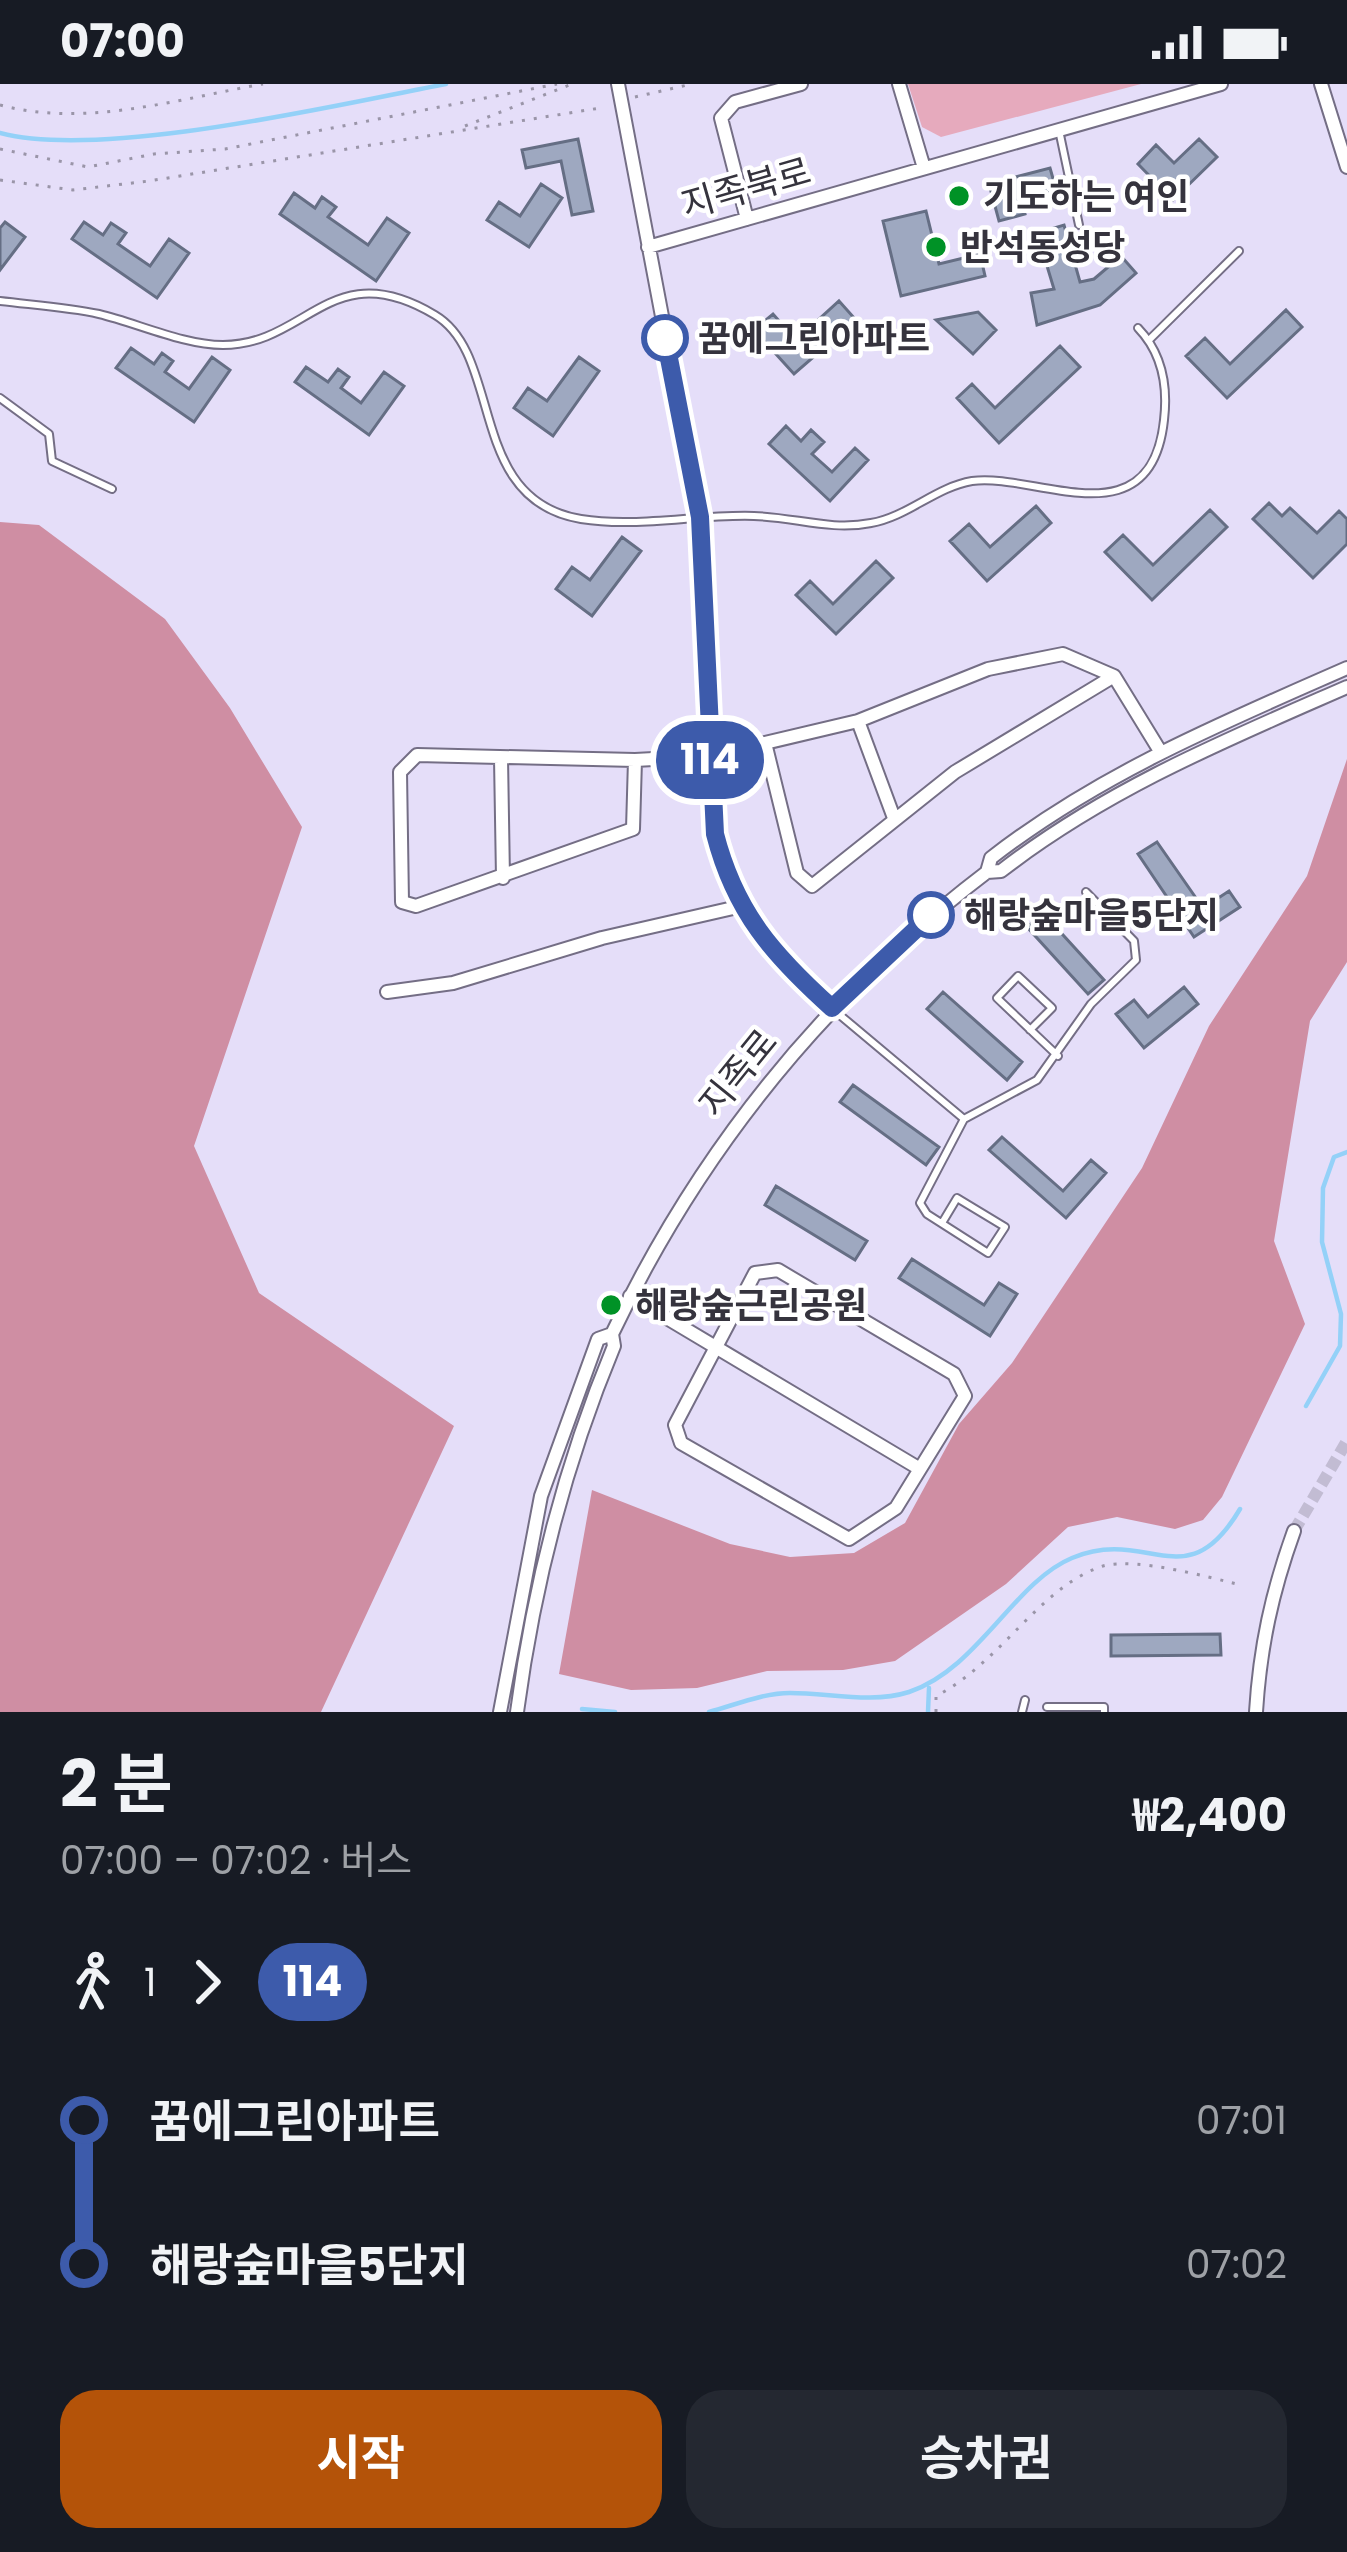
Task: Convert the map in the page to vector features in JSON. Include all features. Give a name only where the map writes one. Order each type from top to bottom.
[{"type":"street","points":[[618,84],[648,247]]},
{"type":"street","points":[[747,219],[721,118],[735,102],[801,84]]},
{"type":"street","points":[[898,84],[924,168]]},
{"type":"street","name":"지족북로","points":[[832,1008],[793,973],[742,906],[727,881],[715,834],[700,517],[648,247],[1221,84]]},
{"type":"street","points":[[1321,84],[1346,158]]},
{"type":"street","points":[[635,760],[633,829],[416,907],[399,895],[400,772],[417,755],[635,760],[710,756],[766,747],[858,721],[988,669],[1064,654],[1114,676],[1160,751]]},
{"type":"street","name":"지족로","points":[[987,872],[991,858],[1029,828],[1160,751],[1347,668]]},
{"type":"street","points":[[766,747],[797,873],[812,886],[894,818],[1008,735],[1114,676]]},
{"type":"street","name":"지족로","points":[[517,1712],[541,1563],[576,1441],[614,1346],[612,1334],[718,1145],[832,1008],[904,935],[987,872],[1001,871],[1093,808],[1176,761],[1347,687]]},
{"type":"street","points":[[858,721],[894,818]]},
{"type":"street","points":[[501,758],[503,878]]},
{"type":"street","points":[[387,992],[453,983],[602,938],[742,906]]},
{"type":"street","points":[[778,1270],[954,1374],[965,1396],[896,1508],[849,1539],[680,1443],[675,1425],[713,1346],[754,1274],[778,1270]]},
{"type":"street","points":[[630,1296],[920,1469]]},
{"type":"street","name":"지족로","points":[[500,1712],[524,1559],[541,1496],[598,1339],[612,1334]]},
{"type":"street","points":[[1256,1712],[1259,1650],[1271,1593],[1294,1531]]},
{"type":"lane","points":[[1059,130],[1078,225]]},
{"type":"lane","points":[[1149,340],[1238,251]]},
{"type":"lane","points":[[0,301],[94,313],[221,346],[254,339],[334,298],[367,291],[439,316],[478,381],[496,452],[544,503],[578,519],[758,516],[832,528],[878,523],[966,482],[997,479],[1067,495],[1127,485],[1152,463],[1163,433],[1167,397],[1149,340],[1138,328]]},
{"type":"lane","points":[[0,398],[49,434],[52,461],[112,489]]},
{"type":"lane","points":[[942,1223],[957,1198],[1005,1227],[988,1253],[942,1223],[920,1203],[964,1119],[1037,1080],[1091,1004],[1138,952],[1086,892]]},
{"type":"lane","points":[[1030,1030],[1052,1008],[1018,976],[997,998],[1030,1030],[1058,1056]]},
{"type":"lane","points":[[832,1008],[964,1119]]},
{"type":"lane","points":[[1022,1712],[1025,1700]]},
{"type":"lane","points":[[1047,1707],[1104,1708],[1104,1712]]},
{"type":"path","points":[[0,105],[86,113],[263,84]]},
{"type":"path","points":[[0,149],[88,167],[154,154],[225,149],[557,84]]},
{"type":"path","points":[[458,129],[572,84]]},
{"type":"path","points":[[635,97],[692,84]]},
{"type":"path","points":[[0,180],[73,190],[600,107]]},
{"type":"path","points":[[936,1712],[936,1696],[970,1678],[1052,1596],[1106,1565],[1241,1586]]},
{"type":"shaded area","points":[[908,84],[1141,84],[941,137],[922,127]]},
{"type":"shaded area","points":[[0,522],[39,525],[165,619],[230,708],[302,827],[194,1146],[259,1293],[454,1426],[321,1712],[0,1712]]},
{"type":"shaded area","points":[[1347,759],[1347,962],[1310,1021],[1274,1241],[1305,1324],[1222,1497],[1203,1520],[1175,1529],[1117,1517],[1068,1527],[1006,1584],[895,1661],[843,1670],[767,1671],[697,1688],[631,1690],[559,1674],[592,1490],[730,1544],[790,1557],[854,1553],[905,1523],[959,1424],[1012,1363],[1142,1168],[1209,1026],[1307,876]]},
{"type":"building","points":[[578,139],[593,211],[572,215],[561,161],[526,168],[522,150]]},
{"type":"building","points":[[1199,139],[1217,157],[1173,200],[1138,164],[1156,145],[1174,163]]},
{"type":"building","points":[[1050,168],[1056,189],[1021,199],[1025,214],[999,221],[989,184]]},
{"type":"building","points":[[541,184],[562,198],[529,247],[487,220],[499,202],[520,216]]},
{"type":"building","points":[[294,193],[315,208],[322,197],[336,207],[328,217],[368,245],[387,218],[409,233],[376,281],[280,214]]},
{"type":"building","points":[[926,211],[939,264],[980,254],[985,276],[901,296],[883,221]]},
{"type":"building","points":[[5,222],[25,237],[0,270],[0,228]]},
{"type":"building","points":[[84,222],[103,235],[111,223],[126,233],[118,244],[150,266],[169,239],[189,253],[157,298],[72,239]]},
{"type":"building","points":[[1064,225],[1080,282],[1094,279],[1121,256],[1136,273],[1100,305],[1037,325],[1031,293],[1054,289],[1037,233]]},
{"type":"building","points":[[839,301],[856,320],[794,374],[754,330],[773,314],[796,340]]},
{"type":"building","points":[[1286,310],[1302,327],[1227,398],[1186,356],[1205,338],[1230,364]]},
{"type":"building","points":[[978,312],[996,330],[973,354],[936,320]]},
{"type":"building","points":[[1060,346],[1080,367],[999,443],[957,398],[972,384],[995,408]]},
{"type":"building","points":[[131,348],[154,364],[162,353],[173,361],[165,372],[189,389],[212,357],[230,370],[194,422],[116,368]]},
{"type":"building","points":[[579,357],[599,371],[553,436],[514,408],[528,388],[547,401]]},
{"type":"building","points":[[306,367],[328,382],[338,369],[349,377],[341,388],[361,403],[384,372],[404,386],[369,435],[295,382]]},
{"type":"building","points":[[786,426],[801,441],[811,430],[824,442],[812,454],[832,472],[855,448],[868,460],[830,501],[769,444]]},
{"type":"building","points":[[1269,503],[1282,516],[1290,508],[1317,533],[1339,511],[1347,519],[1347,544],[1313,578],[1253,519]]},
{"type":"building","points":[[1036,506],[1051,523],[987,581],[950,541],[969,524],[990,547]]},
{"type":"building","points":[[1210,510],[1227,527],[1152,600],[1105,552],[1123,535],[1153,565]]},
{"type":"building","points":[[622,537],[641,551],[592,616],[556,589],[572,567],[590,580]]},
{"type":"building","points":[[876,561],[893,578],[836,634],[796,595],[810,581],[833,604]]},
{"type":"building","points":[[1157,842],[1203,908],[1229,891],[1240,907],[1194,937],[1138,854]]},
{"type":"building","points":[[1043,913],[1104,980],[1088,994],[1027,927]]},
{"type":"building","points":[[1184,987],[1198,1004],[1144,1048],[1116,1014],[1134,1000],[1148,1017]]},
{"type":"building","points":[[943,992],[1022,1062],[1007,1080],[927,1009]]},
{"type":"building","points":[[853,1085],[939,1147],[926,1165],[840,1102]]},
{"type":"building","points":[[1002,1137],[1063,1191],[1091,1160],[1106,1173],[1066,1218],[989,1150]]},
{"type":"building","points":[[776,1186],[867,1241],[855,1260],[765,1205]]},
{"type":"building","points":[[912,1259],[984,1305],[999,1283],[1017,1294],[990,1336],[899,1278]]},
{"type":"building","points":[[1220,1634],[1221,1655],[1111,1656],[1111,1635]]},
{"type":"waterway","points":[[0,133],[44,140],[157,135],[446,84]]},
{"type":"waterway","points":[[1306,1406],[1340,1346],[1341,1314],[1322,1242],[1323,1188],[1334,1157],[1347,1152]]},
{"type":"waterway","points":[[709,1712],[780,1694],[865,1698],[909,1692],[955,1665],[1032,1586],[1072,1558],[1099,1550],[1165,1556],[1202,1551],[1240,1509]]},
{"type":"waterway","points":[[928,1712],[929,1688]]},
{"type":"waterway","points":[[582,1709],[615,1712]]},
{"type":"tunnel","points":[[1294,1531],[1347,1441]]},
{"type":"bus line","name":"114","points":[[665,338],[700,517],[715,834],[727,881],[756,929],[793,973],[832,1008],[904,935],[931,915]]},
{"type":"place","name":"기도하는 여인","points":[[959,196]]},
{"type":"place","name":"반석동성당","points":[[936,247]]},
{"type":"place","name":"꿈에그린아파트","points":[[665,338]]},
{"type":"place","name":"해랑숲마을5단지","points":[[931,915]]},
{"type":"place","name":"해랑숲근린공원","points":[[611,1305]]}]
